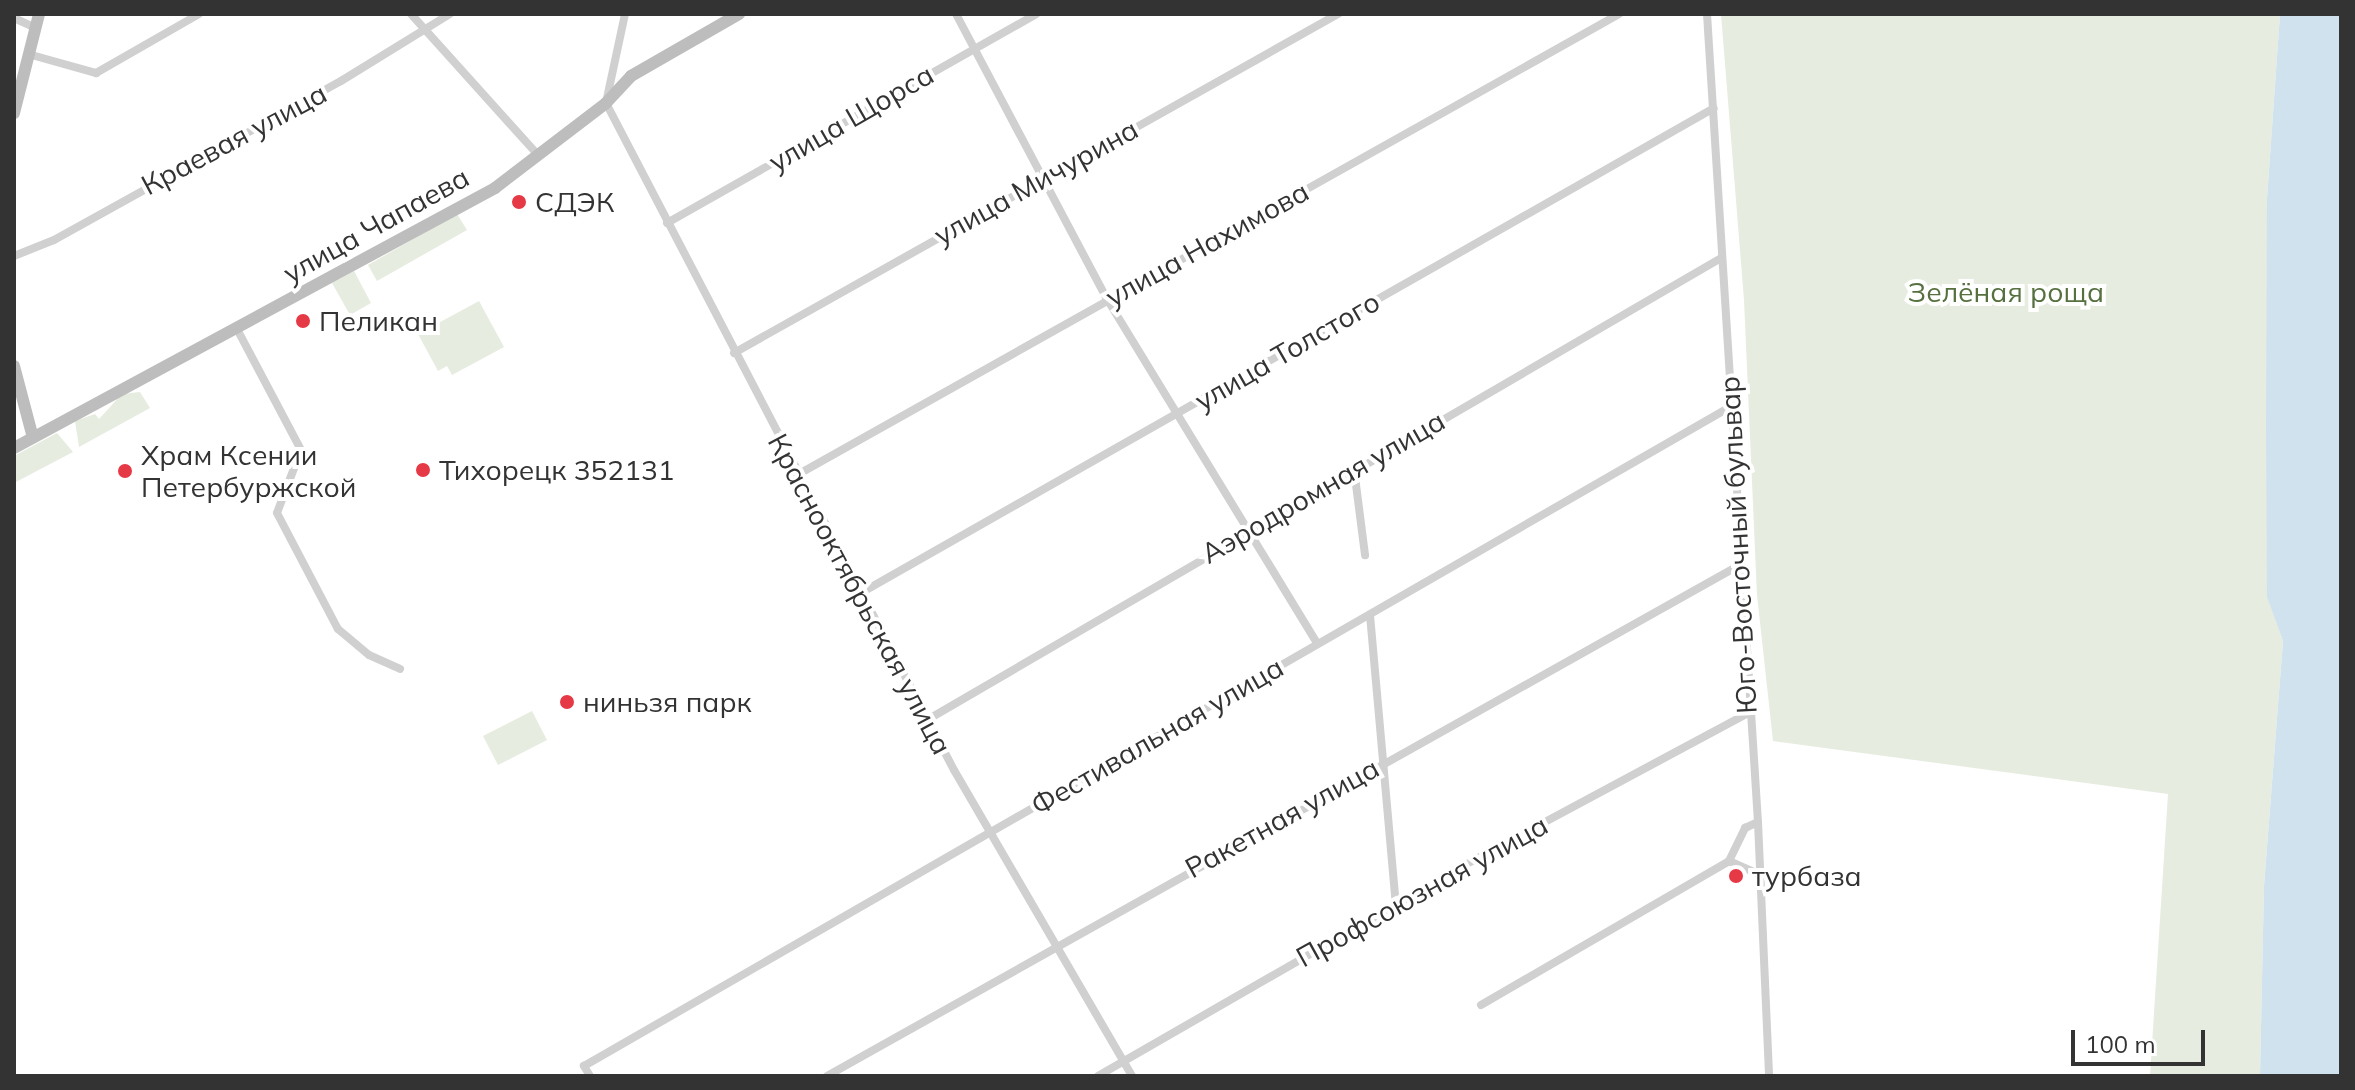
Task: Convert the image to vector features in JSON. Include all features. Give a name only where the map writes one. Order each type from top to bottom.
[{"type":"main road","points":[[14,113],[39,14]]},
{"type":"main road","name":"улица Чапаева","points":[[14,448],[495,188],[606,103],[631,76],[739,14]]},
{"type":"main road","points":[[14,366],[33,438]]},
{"type":"street","points":[[28,54],[96,73],[199,14]]},
{"type":"street","points":[[411,14],[540,156]]},
{"type":"street","name":"Краевая улица","points":[[14,256],[54,240],[341,81],[450,14]]},
{"type":"street","points":[[606,103],[625,14]]},
{"type":"street","points":[[956,14],[1107,299],[1318,644]]},
{"type":"street","name":"улица Щорса","points":[[667,223],[1036,14]]},
{"type":"street","name":"улица Мичурина","points":[[734,353],[1044,176],[1338,14]]},
{"type":"street","name":"улица Нахимова","points":[[797,475],[1619,14]]},
{"type":"street","name":"Юго-Восточный бульвар","points":[[1707,14],[1748,713],[1758,822],[1769,1076]]},
{"type":"street","points":[[14,18],[35,28]]},
{"type":"street","name":"Краснооктябрьская улица","points":[[606,103],[927,720],[1132,1076]]},
{"type":"street","name":"улица Толстого","points":[[859,594],[1714,108]]},
{"type":"street","name":"Аэродромная улица","points":[[927,720],[1248,530],[1721,258]]},
{"type":"street","points":[[237,329],[301,450],[277,513],[338,629],[369,655],[400,669]]},
{"type":"street","name":"Фестивальная улица","points":[[590,1076],[584,1066],[1730,407]]},
{"type":"street","points":[[1354,469],[1365,555]]},
{"type":"street","name":"Ракетная улица","points":[[827,1076],[1055,945],[1740,565]]},
{"type":"street","points":[[1370,615],[1396,904]]},
{"type":"street","name":"Профсоюзная улица","points":[[1098,1076],[1396,904],[1748,713]]},
{"type":"street","points":[[1481,1005],[1729,861],[1745,828],[1758,822]]},
{"type":"street","points":[[1729,861],[1761,875]]},
{"type":"green space","name":"Зелёная роща","points":[[1721,14],[2280,14],[2267,199],[2267,596],[2283,641],[2264,886],[2260,1076],[2150,1076],[2168,794],[1773,741],[1757,595],[1744,300]]},
{"type":"green space","points":[[457,214],[467,230],[377,281],[368,265]]},
{"type":"green space","points":[[354,271],[371,303],[350,315],[332,283]]},
{"type":"green space","points":[[479,301],[504,347],[452,375],[447,366],[438,371],[418,334]]},
{"type":"green space","points":[[140,392],[150,408],[79,447],[75,421],[95,414],[99,419],[122,394]]},
{"type":"green space","points":[[57,433],[73,452],[14,483],[14,456]]},
{"type":"green space","points":[[532,711],[547,740],[498,765],[483,736]]},
{"type":"water","points":[[2280,14],[2341,14],[2341,1076],[2260,1076],[2264,886],[2283,641],[2267,597],[2266,428],[2267,199]]},
{"type":"place","name":"СДЭК","points":[[519,202]]},
{"type":"place","name":"Пеликан","points":[[303,321]]},
{"type":"place","name":"Тихорецк 352131","points":[[423,470]]},
{"type":"place","name":"Храм Ксении Петербуржской","points":[[125,471]]},
{"type":"place","name":"ниньзя парк","points":[[567,702]]},
{"type":"place","name":"турбаза","points":[[1736,876]]}]
